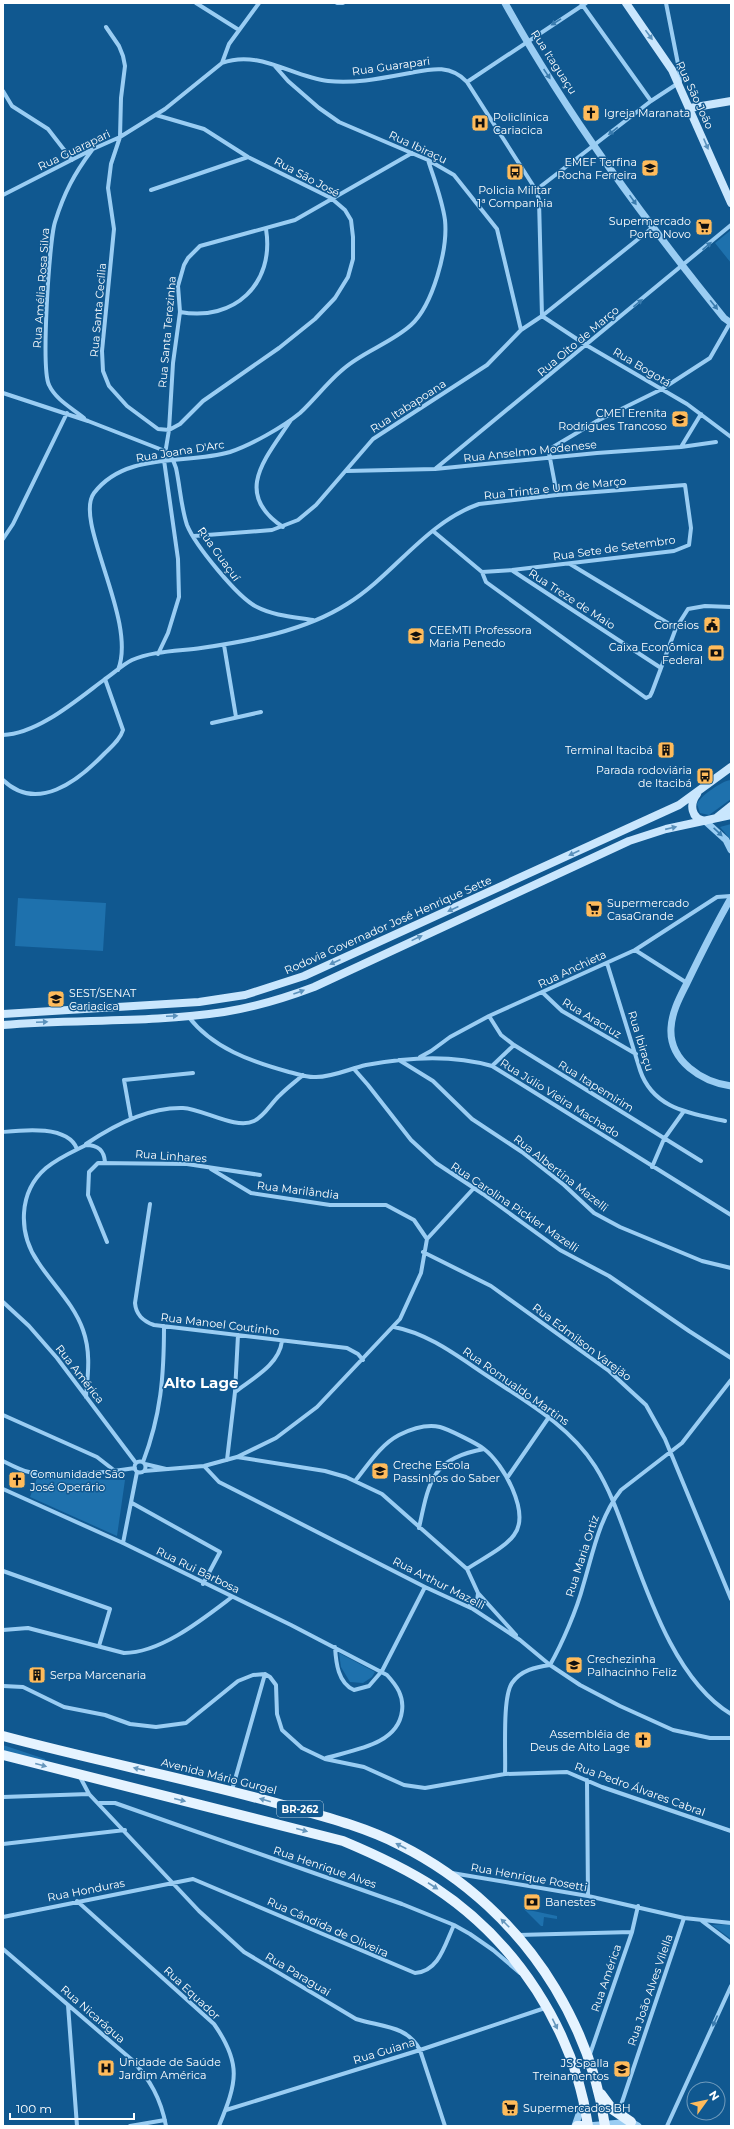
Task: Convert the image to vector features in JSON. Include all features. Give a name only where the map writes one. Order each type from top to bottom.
[{"type":"main road","name":"Rua São João","points":[[626,3],[665,58],[690,108],[731,203]]},
{"type":"main road","points":[[690,108],[731,100]]},
{"type":"main road","name":"Rodovia Governador José Henrique Sette","points":[[3,1014],[199,1002],[266,989],[304,976],[456,908],[678,805],[731,767]]},
{"type":"main road","points":[[698,792],[693,801],[692,811],[694,816],[705,822]]},
{"type":"main road","points":[[714,819],[731,806]]},
{"type":"main road","points":[[714,819],[731,815]]},
{"type":"main road","name":"Rodovia Governador José Henrique Sette","points":[[3,1025],[187,1016],[247,1007],[314,987],[629,841],[666,829],[714,819]]},
{"type":"main road","name":"Avenida Mário Gurgel","points":[[3,1736],[232,1790],[346,1822],[400,1844],[448,1872],[476,1894],[518,1935],[547,1975],[565,2006],[589,2056],[600,2092],[605,2125]]},
{"type":"main road","name":"BR-262","points":[[3,1754],[79,1775],[342,1840],[386,1859],[433,1886],[456,1902],[503,1946],[530,1980],[547,2007],[572,2061],[584,2100],[588,2126]]},
{"type":"main road","points":[[600,2092],[607,2103],[618,2114],[635,2124]]},
{"type":"main road","points":[[576,2126],[588,2126]]},
{"type":"street","points":[[196,3],[239,30]]},
{"type":"street","points":[[222,64],[226,50],[259,3]]},
{"type":"street","points":[[337,3],[343,3]]},
{"type":"street","name":"Rua Itaguaçu","points":[[505,3],[526,41],[652,228],[724,318],[731,323]]},
{"type":"street","points":[[536,190],[651,100],[678,83],[680,79],[680,69],[666,3]]},
{"type":"street","points":[[467,82],[583,4],[651,100]]},
{"type":"street","name":"Rua Santa Cecília","points":[[106,27],[119,46],[124,61],[124,78],[121,98],[120,137],[111,164],[108,188],[114,229],[102,351],[104,379],[118,397],[136,414],[158,429],[169,430]]},
{"type":"street","name":"Rua Guarapari","points":[[3,195],[93,148],[120,137],[155,115],[222,64],[241,58],[274,64],[326,81],[380,79],[437,68],[452,71],[467,82],[536,190],[539,200],[542,316]]},
{"type":"street","name":"Rua Ibiraçu","points":[[274,64],[288,81],[313,104],[339,122],[428,160],[454,175],[497,229],[521,330]]},
{"type":"street","points":[[3,91],[12,106],[48,129],[72,160]]},
{"type":"street","name":"Rua São José","points":[[155,115],[204,129],[248,157],[331,198],[345,210],[352,228],[354,247],[352,264],[342,287],[315,319],[304,329],[213,394],[186,420],[169,430]]},
{"type":"street","name":"Rua Amélia Rosa Silva","points":[[88,421],[54,394],[47,379],[45,362],[52,234],[71,179],[93,148]]},
{"type":"street","name":"Rua Santa Terezinha","points":[[158,654],[168,633],[176,609],[179,583],[178,558],[164,461],[169,430],[174,346],[180,312],[178,299],[180,275],[188,258],[193,252],[214,241],[266,229],[294,220],[412,153]]},
{"type":"street","points":[[151,190],[248,157]]},
{"type":"street","name":"Rua Joana D'Arc","points":[[117,670],[121,661],[122,648],[119,618],[95,538],[89,502],[99,487],[126,470],[140,464],[230,452],[241,448],[293,419],[348,364],[411,326],[426,305],[442,256],[445,221],[428,160]]},
{"type":"street","name":"Rua Oito de Março","points":[[435,469],[731,225]]},
{"type":"street","name":"Rua Itabapoana","points":[[194,536],[265,531],[292,524],[309,512],[373,439],[478,372],[501,352],[521,330],[542,316],[652,228]]},
{"type":"street","points":[[180,312],[201,314],[211,313],[220,310],[247,295],[260,279],[267,260],[268,250],[266,229]]},
{"type":"street","name":"Rua Bogotá","points":[[542,316],[586,345],[662,389],[701,414],[731,437]]},
{"type":"street","points":[[558,495],[550,457],[550,450],[558,444],[662,389],[710,358],[731,323]]},
{"type":"street","name":"Rua Guaçuí","points":[[3,393],[67,413],[165,451],[173,460],[176,468],[188,525],[194,536],[230,585],[251,604],[267,612],[314,620]]},
{"type":"street","points":[[3,539],[13,524],[67,413]]},
{"type":"street","points":[[680,447],[701,414]]},
{"type":"street","points":[[283,527],[272,519],[260,505],[257,497],[256,481],[262,466],[293,419]]},
{"type":"street","name":"Rua Anselmo Modenese","points":[[346,471],[435,469],[550,457],[680,447],[716,442]]},
{"type":"street","name":"Rua Trinta e Um de Março","points":[[3,735],[18,733],[32,728],[64,708],[133,660],[158,654],[224,645],[267,636],[314,620],[346,605],[360,595],[433,531],[462,512],[479,504],[558,495],[685,485]]},
{"type":"street","name":"Rua Sete de Setembro","points":[[482,572],[512,570],[674,551],[688,545],[691,528],[685,485]]},
{"type":"street","points":[[433,531],[482,572],[486,582],[646,698],[650,696],[652,692],[676,628],[688,609],[705,606],[731,608]]},
{"type":"street","points":[[570,563],[676,628]]},
{"type":"street","name":"Rua Treze de Maio","points":[[512,570],[661,668]]},
{"type":"street","points":[[224,645],[236,717]]},
{"type":"street","points":[[3,780],[22,793],[33,794],[48,792],[73,781],[92,767],[121,736],[123,727],[105,679]]},
{"type":"street","points":[[212,722],[261,712]]},
{"type":"street","points":[[705,822],[721,835],[730,847]]},
{"type":"street","name":"Rua Anchieta","points":[[418,1058],[431,1052],[450,1037],[489,1016],[635,950],[716,897],[731,897]]},
{"type":"street","points":[[731,897],[675,1008],[672,1022],[672,1037],[676,1052],[687,1066],[697,1074],[713,1082],[731,1086]]},
{"type":"street","points":[[635,950],[687,983]]},
{"type":"street","name":"Rua Ibiraçu","points":[[607,963],[642,1078],[651,1090],[671,1107],[725,1121]]},
{"type":"street","name":"Rua Aracruz","points":[[542,992],[562,1011],[636,1055]]},
{"type":"street","name":"Rua Júlio Vieira Machado","points":[[187,1016],[205,1035],[225,1048],[262,1064],[303,1076],[324,1077],[354,1069],[399,1060],[418,1058],[460,1059],[492,1066],[731,1215]]},
{"type":"street","name":"Rua Itapemirim","points":[[489,1016],[501,1035],[514,1045],[701,1161]]},
{"type":"street","points":[[492,1066],[514,1045]]},
{"type":"street","name":"Rua Albertina Mazelli","points":[[399,1060],[433,1081],[472,1119],[522,1152],[564,1185],[594,1213],[620,1227],[702,1261],[731,1268]]},
{"type":"street","name":"Rua Carolina Pickler Mazelli","points":[[354,1069],[368,1084],[418,1147],[436,1163],[474,1188],[560,1250],[609,1276],[689,1332],[731,1358]]},
{"type":"street","points":[[131,1119],[124,1080],[193,1073]]},
{"type":"street","points":[[86,1396],[89,1361],[83,1330],[74,1310],[38,1262],[27,1242],[23,1228],[24,1206],[32,1185],[46,1169],[77,1149],[131,1119],[151,1113],[183,1108],[199,1111],[231,1122],[249,1123],[262,1116],[279,1095],[303,1076]]},
{"type":"street","points":[[652,1167],[664,1139],[684,1111]]},
{"type":"street","points":[[3,1132],[46,1131],[71,1141],[77,1149]]},
{"type":"street","points":[[86,1145],[100,1148],[103,1152],[105,1162],[98,1163],[89,1172],[87,1187],[91,1205],[107,1242]]},
{"type":"street","name":"Rua Linhares","points":[[105,1162],[187,1164],[260,1175]]},
{"type":"street","name":"Rua Marilândia","points":[[208,1167],[251,1193],[330,1205],[386,1204],[414,1220],[427,1239]]},
{"type":"street","points":[[136,1468],[144,1471],[204,1466],[227,1460],[237,1457],[276,1438],[302,1420],[327,1398],[394,1327],[405,1310],[417,1285],[421,1273],[423,1252],[427,1239],[474,1188]]},
{"type":"street","name":"Rua Manoel Coutinho","points":[[150,1204],[135,1308],[143,1320],[154,1325],[347,1348],[358,1354],[363,1360]]},
{"type":"street","name":"Rua Edmilson Varejão","points":[[423,1252],[491,1286],[609,1371],[646,1405],[659,1426],[670,1451],[731,1599]]},
{"type":"street","name":"Rua América","points":[[3,1302],[37,1335],[86,1396],[136,1468]]},
{"type":"street","points":[[144,1471],[144,1463],[154,1432],[162,1393],[164,1326]]},
{"type":"street","name":"Rua Romualdo Martins","points":[[394,1327],[413,1332],[435,1342],[549,1417],[570,1435],[588,1456],[613,1500],[641,1578],[673,1646],[694,1680],[714,1701],[731,1714]]},
{"type":"street","points":[[227,1460],[235,1392],[238,1335]]},
{"type":"street","points":[[235,1392],[274,1362],[281,1350],[282,1341]]},
{"type":"street","name":"Rua Maria Ortiz","points":[[550,1665],[557,1654],[583,1588],[598,1534],[613,1500],[621,1490],[686,1438],[731,1380]]},
{"type":"street","points":[[3,1415],[97,1458],[115,1471]]},
{"type":"street","points":[[507,1478],[549,1417]]},
{"type":"street","points":[[355,1481],[376,1455],[391,1440],[417,1428],[441,1427],[484,1449],[507,1478],[517,1501],[519,1511],[517,1528],[514,1535],[508,1541],[467,1569]]},
{"type":"street","points":[[419,1528],[430,1485],[441,1466],[464,1453],[484,1449]]},
{"type":"street","points":[[237,1457],[326,1471],[355,1481],[382,1494],[467,1569],[478,1593],[520,1640]]},
{"type":"street","points":[[3,1461],[28,1472],[36,1473],[115,1471],[136,1468],[144,1463],[167,1469]]},
{"type":"street","name":"Rua Arthur Mazelli","points":[[204,1466],[219,1482],[425,1587],[468,1606],[520,1640],[550,1665],[580,1685],[650,1721],[673,1730],[710,1738],[731,1738]]},
{"type":"street","points":[[123,1543],[132,1503],[136,1468]]},
{"type":"street","name":"Rua Rui Barbosa","points":[[3,1489],[123,1543],[203,1584],[335,1647],[382,1672],[397,1687],[403,1700],[402,1715],[396,1729],[380,1740],[325,1759]]},
{"type":"street","points":[[132,1503],[220,1552],[203,1584]]},
{"type":"street","points":[[3,1571],[110,1609],[99,1646]]},
{"type":"street","points":[[335,1647],[339,1673],[349,1688],[354,1690],[364,1689],[373,1683],[382,1672],[425,1587]]},
{"type":"street","points":[[468,1606],[477,1602],[478,1593]]},
{"type":"street","points":[[3,1630],[28,1628],[124,1653],[150,1649],[187,1628],[232,1597]]},
{"type":"street","points":[[505,1774],[506,1702],[510,1687],[524,1673],[537,1666],[550,1665]]},
{"type":"street","points":[[3,1686],[23,1687],[64,1707],[105,1715],[137,1725],[156,1727],[186,1724],[238,1681],[253,1675],[265,1674],[232,1790]]},
{"type":"street","name":"Rua Pedro Álvares Cabral","points":[[265,1674],[270,1677],[276,1685],[277,1714],[282,1730],[295,1744],[325,1759],[364,1767],[404,1785],[425,1788],[505,1774],[567,1772],[731,1831]]},
{"type":"street","points":[[3,1797],[89,1794],[79,1775]]},
{"type":"street","points":[[587,1780],[588,1896]]},
{"type":"street","name":"Rua Paraguai","points":[[89,1794],[125,1830],[200,1911],[244,1952],[356,2019],[374,2025],[395,2028],[405,2032],[415,2040],[420,2050],[445,2126]]},
{"type":"street","name":"Rua Henrique Alves","points":[[99,1803],[115,1803],[402,1904],[470,1934],[493,1950],[516,1971],[530,1980]]},
{"type":"street","points":[[3,1844],[125,1830]]},
{"type":"street","name":"Rua Henrique Rosetti","points":[[448,1872],[588,1896],[638,1906],[684,1918],[731,1923]]},
{"type":"street","name":"Rua Cândida de Oliveira","points":[[172,1882],[193,1879],[204,1882],[415,1973],[423,1973],[431,1969],[436,1963],[454,1926]]},
{"type":"street","name":"Rua Honduras","points":[[3,1916],[172,1882]]},
{"type":"street","name":"Rua Equador","points":[[77,1901],[214,2024],[225,2039],[233,2057],[235,2073],[226,2110],[219,2126]]},
{"type":"street","name":"Rua América","points":[[589,2056],[632,1932],[638,1906]]},
{"type":"street","name":"Rua João Alves Vilella","points":[[618,2114],[684,1918]]},
{"type":"street","points":[[700,1920],[731,1942]]},
{"type":"street","points":[[518,1935],[632,1932]]},
{"type":"street","name":"Rua Nicarágua","points":[[3,1949],[131,2059],[145,2074],[160,2102],[166,2126]]},
{"type":"street","points":[[667,2126],[731,1986]]},
{"type":"street","points":[[68,2005],[77,2126]]},
{"type":"street","name":"Rua Guiana","points":[[226,2110],[420,2050],[547,2007]]},
{"type":"street","points":[[576,2126],[584,2100]]},
{"type":"street","points":[[130,2126],[165,2120]]},
{"type":"street","points":[[588,2126],[635,2124]]},
{"type":"shaded area","points":[[731,230],[731,263],[715,243]]},
{"type":"shaded area","points":[[731,780],[731,799],[709,815],[700,813],[697,804],[702,797],[717,786]]},
{"type":"shaded area","points":[[731,824],[731,840],[720,827]]},
{"type":"shaded area","points":[[18,898],[106,903],[103,951],[15,946]]},
{"type":"shaded area","points":[[37,1478],[125,1480],[117,1536],[30,1497]]},
{"type":"shaded area","points":[[339,1653],[375,1672],[372,1677],[363,1683],[350,1682],[341,1667]]},
{"type":"shaded area","points":[[3,1745],[45,1759],[44,1765],[3,1752]]},
{"type":"shaded area","points":[[524,1909],[557,1916],[557,1919],[544,1917],[543,1926],[541,1926]]},
{"type":"shaded area","points":[[731,1924],[731,1939],[712,1925]]},
{"type":"place","name":"Igreja Maranata","points":[[591,113]]},
{"type":"place","name":"Policlínica Cariacica","points":[[480,123]]},
{"type":"place","name":"EMEF Terfina Rocha Ferreira","points":[[650,168]]},
{"type":"place","name":"Policia Militar 1ª Companhia","points":[[515,172]]},
{"type":"place","name":"Supermercado Porto Novo","points":[[704,227]]},
{"type":"place","name":"CMEI Erenita Rodrigues Trancoso","points":[[680,419]]},
{"type":"place","name":"Correios","points":[[712,625]]},
{"type":"place","name":"CEEMTI Professora Maria Penedo","points":[[416,636]]},
{"type":"place","name":"Caixa Econômica Federal","points":[[716,653]]},
{"type":"place","name":"Terminal Itacibá","points":[[666,750]]},
{"type":"place","name":"Parada rodoviária de Itacibá","points":[[705,776]]},
{"type":"place","name":"Supermercado CasaGrande","points":[[594,909]]},
{"type":"place","name":"SEST/SENAT Cariacica","points":[[56,999]]},
{"type":"place","name":"Creche Escola Passinhos do Saber","points":[[380,1471]]},
{"type":"place","name":"Comunidade São José Operário","points":[[17,1480]]},
{"type":"place","name":"Crechezinha Palhacinho Feliz","points":[[574,1665]]},
{"type":"place","name":"Serpa Marcenaria","points":[[37,1675]]},
{"type":"place","name":"Assembléia de Deus de Alto Lage","points":[[643,1740]]},
{"type":"place","name":"Banestes","points":[[532,1902]]},
{"type":"place","name":"Unidade de Saúde Jardim América","points":[[106,2068]]},
{"type":"place","name":"JS Spalla Treinamentos","points":[[622,2069]]},
{"type":"place","name":"Supermercados BH","points":[[510,2108]]},
{"type":"district","name":"Alto Lage","points":[[201,1382]]}]
